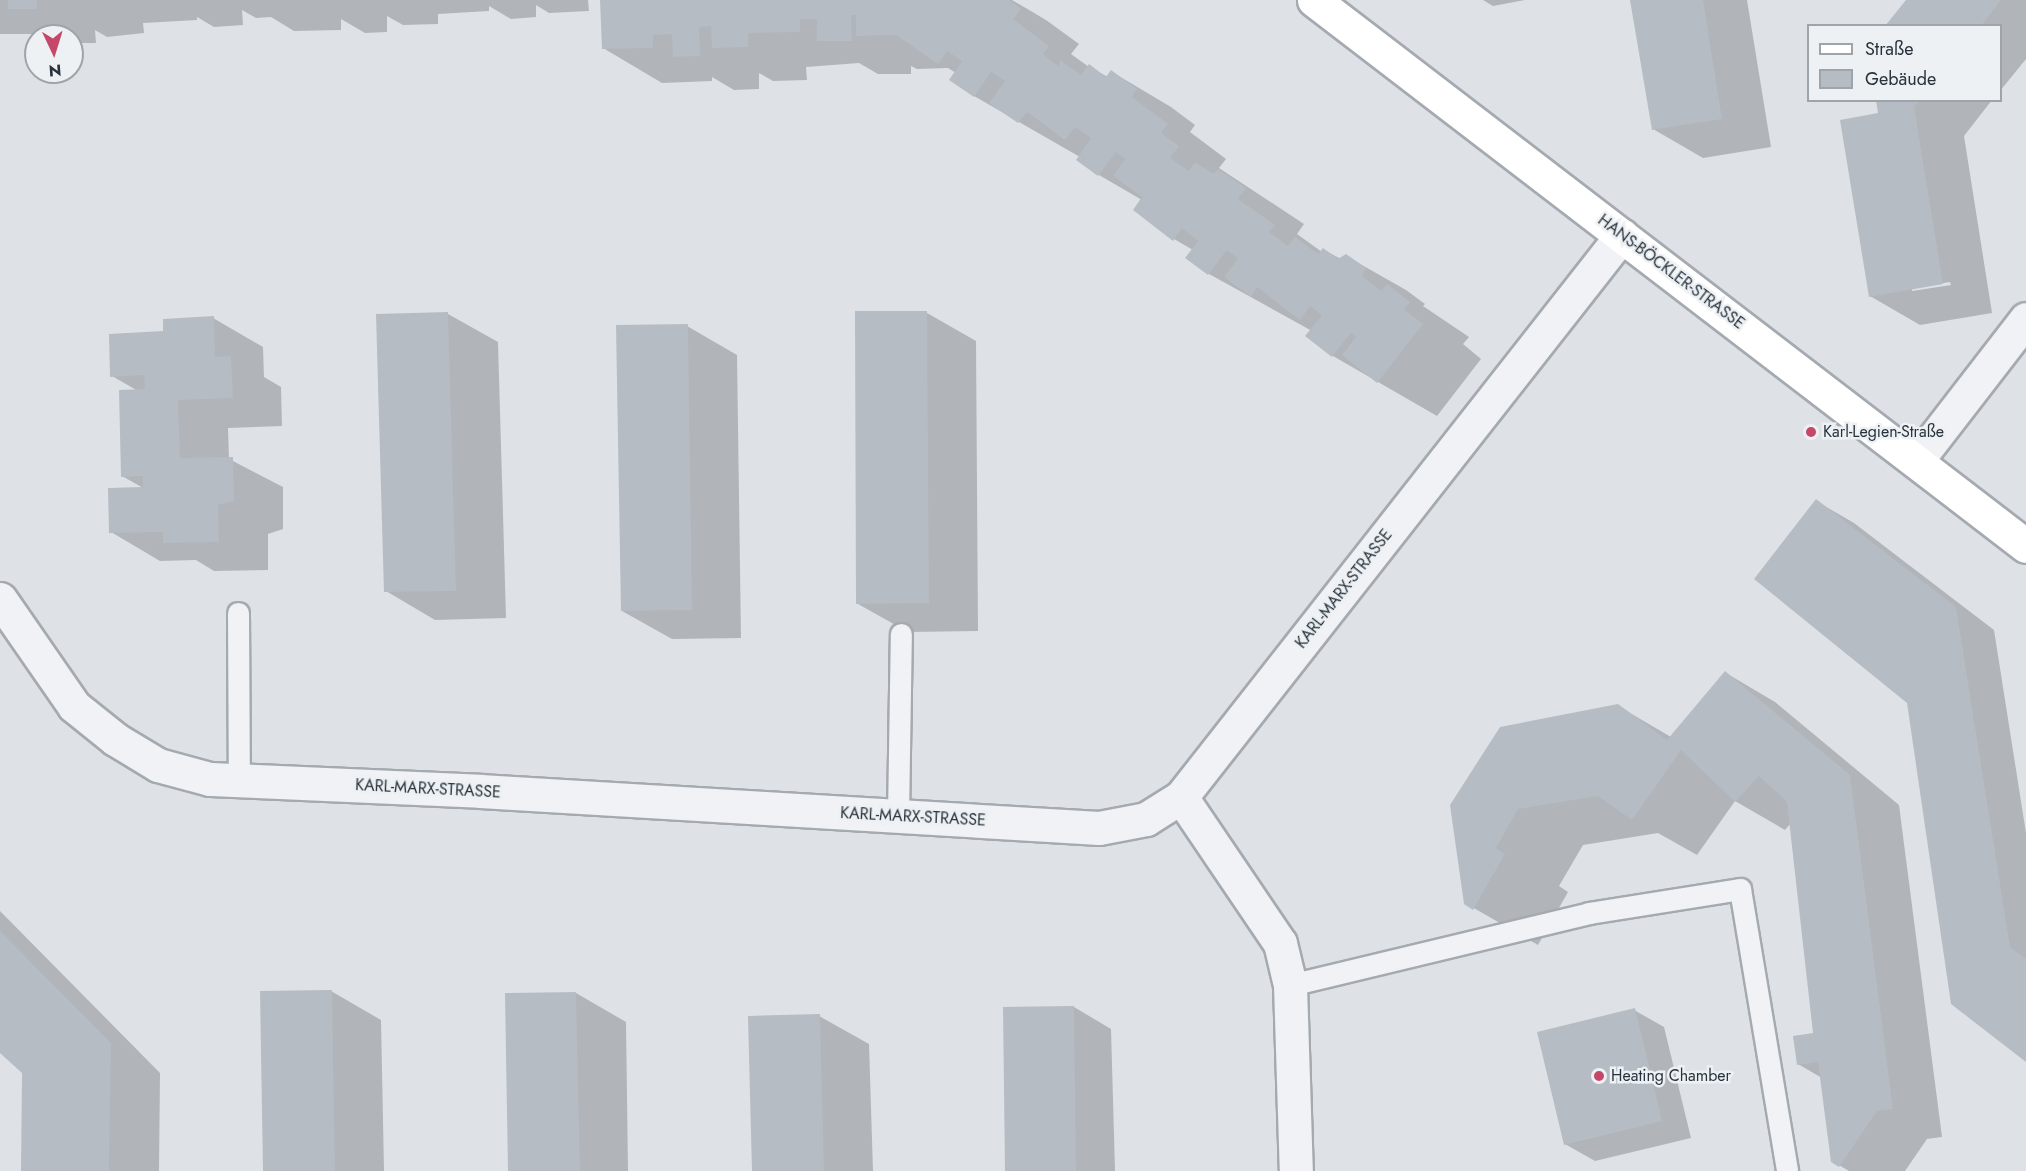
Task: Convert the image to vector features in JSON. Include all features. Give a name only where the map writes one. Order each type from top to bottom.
[{"type":"street","name":"HANS-BÖCKLER-STRASSE","points":[[1314,0],[1917,460],[2026,546]]},
{"type":"street","name":"KARL-MARX-STRASSE","points":[[0,599],[74,706],[115,739],[158,765],[210,779],[480,791],[1099,828],[1146,819],[1181,797],[1622,235]]},
{"type":"street","points":[[1917,460],[2026,319]]},
{"type":"street","points":[[1181,797],[1280,943],[1290,984],[1296,1171]]},
{"type":"lane","points":[[238,613],[239,780]]},
{"type":"lane","points":[[898,816],[901,634]]},
{"type":"lane","points":[[1290,984],[1589,913],[1740,889],[1787,1171]]},
{"type":"building","points":[[8,0],[37,0],[37,9],[8,9]]},
{"type":"building","points":[[600,0],[1009,0],[1021,9],[1013,19],[1049,46],[1043,54],[1059,67],[1060,60],[1081,75],[1089,64],[1106,77],[1111,70],[1137,89],[1132,97],[1168,124],[1161,133],[1179,146],[1170,158],[1189,171],[1195,162],[1214,174],[1218,169],[1246,188],[1238,199],[1275,225],[1269,232],[1288,246],[1295,237],[1318,254],[1323,248],[1338,259],[1346,254],[1366,268],[1362,276],[1381,291],[1387,284],[1410,302],[1404,309],[1423,324],[1377,383],[1342,355],[1356,337],[1351,333],[1332,357],[1305,336],[1322,315],[1310,306],[1300,320],[1257,287],[1251,297],[1224,277],[1238,259],[1227,250],[1208,275],[1185,258],[1198,241],[1182,228],[1173,241],[1133,210],[1142,197],[1113,176],[1125,159],[1116,152],[1098,176],[1076,160],[1091,138],[1075,127],[1065,140],[1027,112],[1018,123],[989,103],[1005,81],[991,72],[974,97],[949,80],[962,61],[947,51],[938,64],[896,35],[856,36],[856,15],[851,15],[852,41],[817,41],[817,19],[800,19],[800,32],[748,33],[748,47],[712,48],[711,26],[699,27],[700,56],[673,57],[672,34],[653,35],[653,48],[602,49]]},
{"type":"building","points":[[1630,0],[1703,0],[1722,119],[1652,130]]},
{"type":"building","points":[[1906,0],[2001,0],[1983,24],[1887,24]]},
{"type":"building","points":[[1876,102],[1918,102],[1914,107],[1943,284],[1869,297],[1840,120],[1878,113]]},
{"type":"building","points":[[855,311],[927,311],[929,603],[856,604]]},
{"type":"building","points":[[448,312],[456,591],[384,592],[376,314]]},
{"type":"building","points":[[214,316],[215,357],[231,356],[233,398],[178,400],[180,458],[233,457],[234,501],[218,505],[219,542],[163,543],[163,532],[109,533],[108,488],[143,487],[143,476],[121,477],[119,390],[145,389],[144,375],[110,377],[109,334],[163,331],[163,319]]},
{"type":"building","points":[[688,324],[692,610],[621,611],[616,325]]},
{"type":"building","points":[[1816,499],[1956,607],[2010,947],[2026,959],[2026,1062],[1951,1004],[1907,703],[1754,579]]},
{"type":"building","points":[[1725,671],[1850,775],[1893,1109],[1877,1111],[1839,1167],[1831,1162],[1818,1062],[1797,1065],[1793,1036],[1813,1033],[1787,802],[1759,776],[1735,802],[1681,750],[1632,820],[1598,796],[1518,809],[1496,848],[1505,854],[1473,910],[1464,904],[1450,805],[1500,727],[1618,704],[1667,740]]},
{"type":"building","points":[[0,931],[111,1043],[109,1171],[21,1171],[22,1073],[0,1053]]},
{"type":"building","points":[[332,990],[335,1171],[263,1171],[260,991]]},
{"type":"building","points":[[576,992],[580,1171],[508,1171],[505,993]]},
{"type":"building","points":[[1074,1006],[1076,1171],[1005,1171],[1003,1007]]},
{"type":"building","name":"Heating Chamber","points":[[1635,1008],[1662,1121],[1564,1145],[1537,1032]]},
{"type":"building","points":[[820,1014],[824,1171],[752,1171],[748,1016]]},
{"type":"place","name":"Karl-Legien-Straße","points":[[1811,432]]},
{"type":"place","name":"Heating Chamber","points":[[1599,1076]]}]
